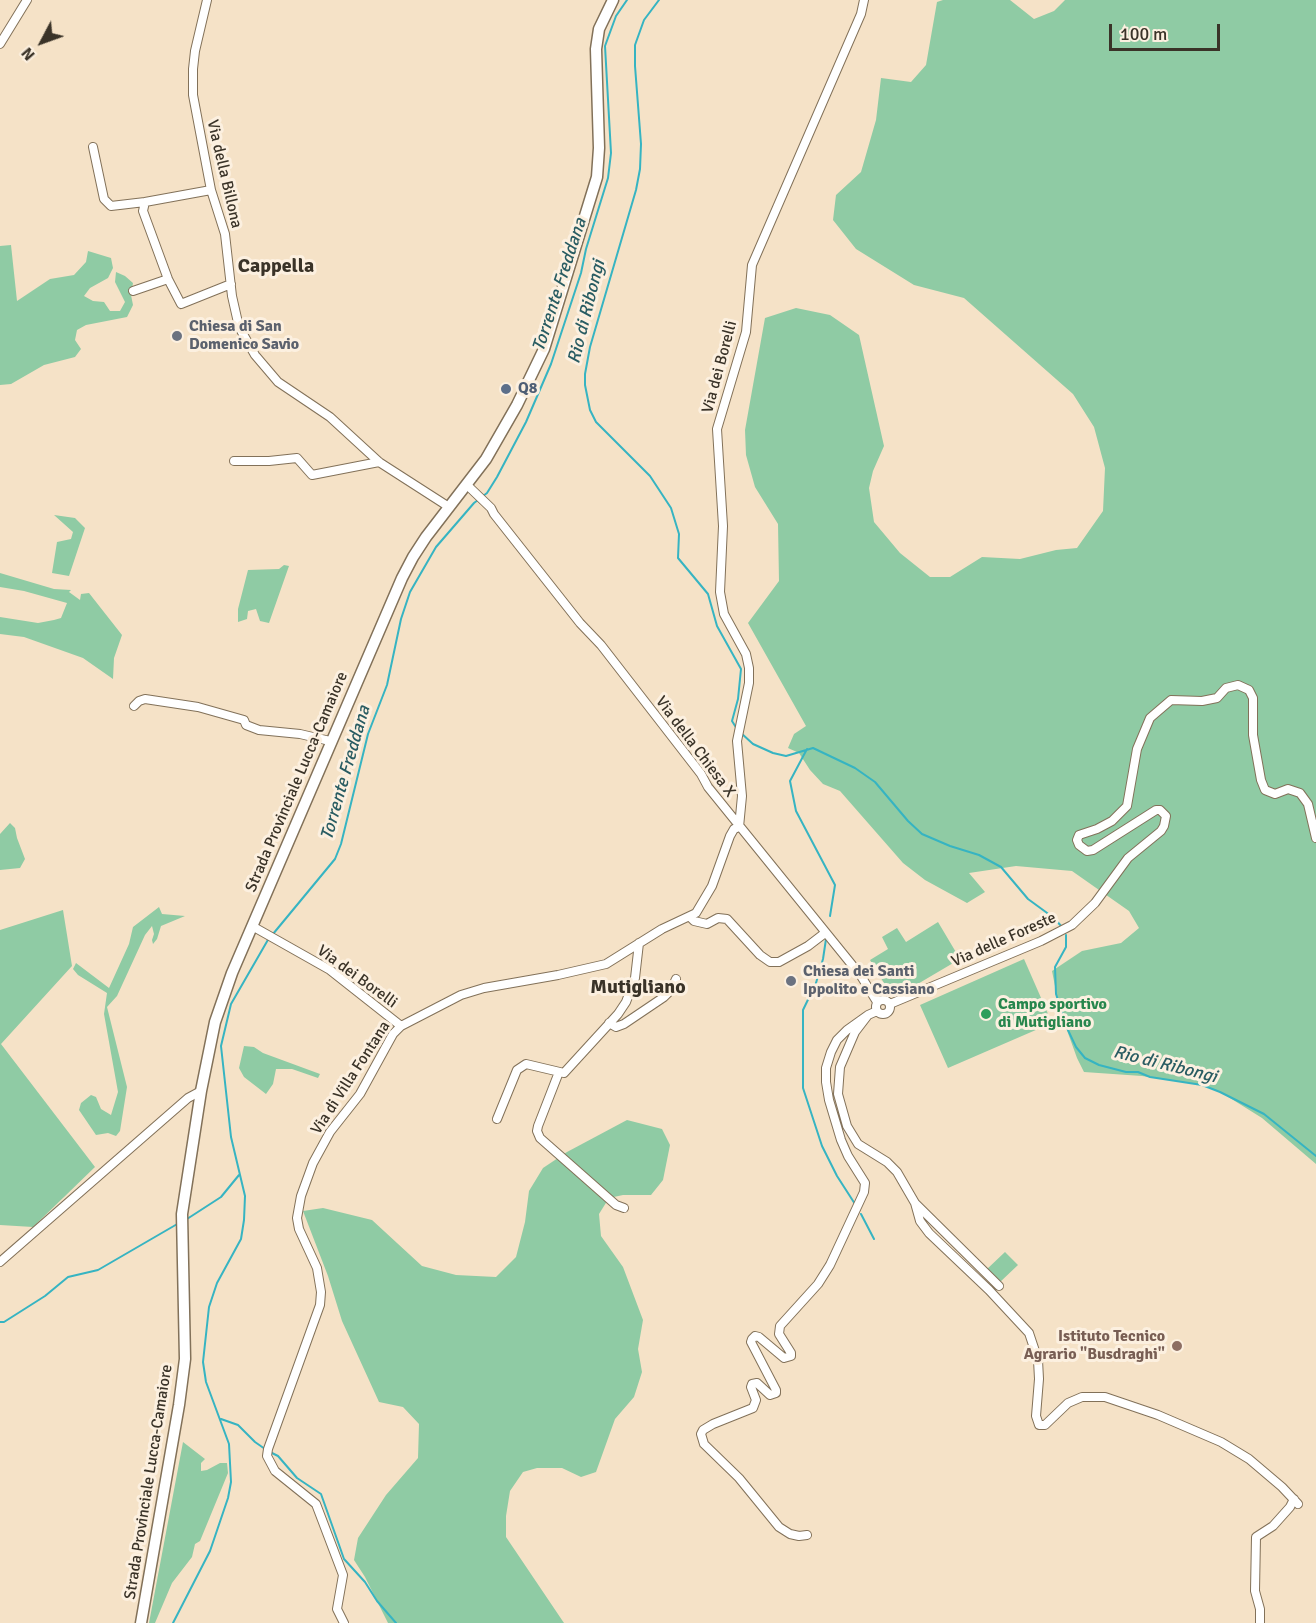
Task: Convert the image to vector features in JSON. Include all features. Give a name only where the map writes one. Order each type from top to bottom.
[{"type":"main road","name":"Strada Provinciale Lucca-Camaiore","points":[[141,1623],[179,1405],[184,1359],[185,1293],[182,1214],[214,1022],[330,741],[402,578],[413,557],[449,507],[471,488],[504,431],[539,360],[582,231],[597,177],[597,39],[603,19],[613,0]]},
{"type":"street","points":[[0,44],[27,0]]},
{"type":"street","name":"Via della Billona","points":[[207,0],[195,51],[193,96],[211,190],[225,234],[239,327],[255,355],[287,390],[330,417],[379,462],[449,507]]},
{"type":"street","name":"Via dei Borelli","points":[[739,827],[742,796],[738,737],[749,683],[749,668],[746,654],[724,614],[720,592],[723,526],[717,429],[746,332],[752,266],[861,14],[864,0]]},
{"type":"street","points":[[93,147],[104,199],[111,206],[211,190]]},
{"type":"street","points":[[145,202],[143,211],[168,279],[181,304],[231,284]]},
{"type":"street","points":[[134,291],[168,279]]},
{"type":"street","points":[[234,461],[297,458],[312,475],[379,462]]},
{"type":"street","name":"Via della Chiesa X","points":[[471,488],[491,508],[567,607],[601,645],[702,774],[708,787],[739,827],[861,976],[877,1002]]},
{"type":"street","name":"Via delle Foreste","points":[[890,1004],[1041,941],[1072,925],[1095,903],[1128,858],[1161,831],[1166,816],[1160,810],[1156,810],[1093,850],[1083,849],[1077,840],[1081,833],[1097,829],[1112,821],[1127,806],[1137,748],[1150,718],[1171,700],[1202,701],[1217,698],[1226,688],[1238,685],[1249,690],[1253,698],[1253,735],[1265,790],[1275,794],[1288,789],[1300,793],[1308,804],[1316,838]]},
{"type":"street","points":[[134,706],[145,699],[198,707],[244,720],[246,725],[259,730],[300,734],[330,741]]},
{"type":"street","name":"Via di Villa Fontana","points":[[344,1623],[337,1609],[343,1575],[316,1504],[275,1471],[268,1461],[267,1451],[320,1305],[321,1292],[317,1268],[299,1228],[297,1218],[301,1196],[314,1163],[330,1132],[360,1094],[393,1034],[401,1026],[461,995],[484,988],[595,967],[617,958],[672,924],[690,917],[696,913],[707,898],[730,836],[734,829],[739,827]]},
{"type":"street","points":[[690,917],[694,921],[706,924],[718,918],[727,919],[760,955],[770,962],[779,962],[808,946],[825,933]]},
{"type":"street","name":"Via dei Borelli","points":[[252,926],[330,970],[401,1026]]},
{"type":"street","points":[[497,1119],[518,1070],[526,1064],[564,1073],[618,1014],[633,986],[639,943]]},
{"type":"street","points":[[609,1023],[616,1027],[624,1024],[664,997],[671,990],[676,979]]},
{"type":"street","points":[[884,999],[890,1004],[889,1010],[885,1013],[881,1014],[877,1011],[877,1002],[884,999]]},
{"type":"street","points":[[807,1535],[790,1534],[779,1527],[739,1478],[704,1444],[701,1434],[713,1424],[753,1408],[756,1400],[752,1384],[757,1383],[770,1395],[776,1393],[751,1342],[752,1339],[755,1336],[759,1337],[784,1358],[791,1356],[779,1334],[780,1326],[818,1284],[830,1265],[864,1192],[865,1183],[841,1140],[829,1100],[826,1068],[837,1041],[847,1030],[877,1011]]},
{"type":"street","points":[[868,1015],[855,1032],[840,1067],[838,1094],[851,1135],[858,1144],[892,1167],[915,1203],[999,1286]]},
{"type":"street","points":[[559,1072],[537,1131],[540,1137],[616,1205],[624,1208]]},
{"type":"street","points":[[0,1262],[188,1098],[201,1091]]},
{"type":"street","points":[[915,1203],[920,1221],[929,1233],[989,1290],[1029,1333],[1038,1360],[1040,1379],[1036,1416],[1040,1425],[1046,1425],[1068,1403],[1082,1397],[1106,1397],[1221,1442],[1249,1459],[1296,1502],[1273,1526],[1256,1536],[1255,1592],[1260,1609],[1260,1623]]},
{"type":"green space","points":[[943,0],[1010,0],[1034,19],[1054,11],[1065,0],[1316,0],[1316,1164],[1262,1118],[1222,1093],[1202,1085],[1142,1076],[1084,1072],[1060,1011],[1052,971],[1082,951],[1121,943],[1139,928],[1129,911],[1072,871],[1016,866],[969,873],[985,892],[967,903],[925,880],[903,863],[840,791],[823,784],[799,753],[788,748],[794,734],[806,726],[748,623],[779,581],[778,524],[755,487],[746,455],[745,430],[765,318],[796,308],[830,315],[859,335],[884,446],[873,471],[869,488],[874,522],[900,553],[930,577],[950,577],[982,557],[1020,559],[1056,550],[1077,548],[1103,511],[1105,468],[1094,427],[1073,394],[964,298],[914,285],[856,249],[833,220],[836,195],[861,172],[876,120],[881,78],[911,82],[926,65],[937,2]]},
{"type":"green space","points":[[11,245],[17,301],[50,279],[74,275],[86,262],[88,251],[111,258],[113,268],[108,278],[90,288],[84,296],[93,301],[104,302],[110,311],[120,311],[125,302],[115,282],[116,272],[133,283],[131,295],[133,305],[127,317],[86,325],[77,330],[75,340],[81,349],[75,357],[44,365],[11,384],[0,385],[0,246]]},
{"type":"green space","points":[[54,515],[75,518],[85,528],[69,576],[52,573],[57,542],[71,539],[73,532]]},
{"type":"green space","points":[[284,565],[289,566],[269,623],[260,621],[256,609],[248,611],[247,619],[238,622],[238,609],[248,570],[279,569]]},
{"type":"green space","points":[[0,573],[54,589],[71,590],[69,592],[80,600],[81,594],[89,593],[122,635],[114,658],[113,679],[83,658],[24,637],[0,634],[0,617],[38,623],[54,620],[61,618],[67,603],[0,587]]},
{"type":"green space","points":[[10,823],[15,828],[25,859],[20,868],[0,870],[0,834]]},
{"type":"green space","points":[[159,907],[162,914],[185,916],[161,926],[153,944],[152,926],[145,935],[117,996],[107,1007],[127,1087],[120,1131],[116,1136],[108,1133],[96,1135],[79,1110],[81,1103],[91,1095],[96,1097],[101,1109],[111,1115],[118,1092],[104,1014],[107,993],[78,975],[73,969],[76,963],[109,988],[129,944],[133,927]]},
{"type":"green space","points":[[63,910],[72,966],[1,1044],[95,1167],[33,1227],[0,1225],[0,930]]},
{"type":"green space","points":[[938,922],[960,959],[894,996],[870,960],[888,949],[882,937],[897,928],[906,942]]},
{"type":"green space","name":"Campo sportivo di Mutigliano","points":[[1024,959],[1052,1023],[948,1068],[920,1005]]},
{"type":"green space","points":[[244,1046],[254,1047],[263,1053],[320,1074],[318,1078],[292,1069],[276,1069],[273,1084],[266,1094],[244,1077],[239,1068]]},
{"type":"green space","points":[[627,1120],[662,1129],[670,1145],[663,1180],[651,1195],[623,1195],[609,1198],[599,1214],[601,1236],[623,1267],[643,1320],[638,1349],[642,1372],[634,1397],[615,1419],[596,1472],[581,1477],[562,1468],[537,1468],[523,1472],[510,1491],[506,1516],[506,1537],[564,1623],[388,1623],[354,1560],[358,1538],[386,1495],[418,1458],[419,1424],[403,1407],[379,1402],[342,1321],[328,1276],[303,1211],[323,1208],[372,1220],[422,1266],[456,1275],[496,1277],[516,1257],[525,1222],[529,1191],[543,1168],[567,1152]]},
{"type":"green space","points":[[1005,1252],[1018,1265],[999,1283],[986,1270]]},
{"type":"green space","points":[[183,1442],[205,1459],[201,1463],[201,1471],[220,1463],[227,1463],[228,1473],[200,1541],[195,1544],[192,1557],[172,1583],[155,1623],[149,1623]]},
{"type":"waterway","name":"Torrente Freddana","points":[[273,934],[335,859],[341,844],[368,734],[387,685],[401,619],[410,592],[436,547],[474,503],[487,493],[497,477],[526,422],[551,364],[581,273],[608,178],[611,153],[605,46],[616,16],[627,0]]},
{"type":"waterway","name":"Rio di Ribongi","points":[[659,0],[644,20],[635,45],[641,144],[640,169],[636,190],[590,347],[585,385],[590,410],[596,422],[650,476],[671,508],[679,534],[678,558],[708,594],[717,626],[741,669],[738,699],[732,721],[737,729]]},
{"type":"waterway","name":"Rio di Ribongi","points":[[741,733],[753,744],[773,753],[786,756],[813,748],[855,768],[875,782],[922,834],[979,855],[1001,867],[1028,899],[1054,918],[1062,927]]},
{"type":"waterway","points":[[807,749],[790,781],[796,811],[835,885],[830,916]]},
{"type":"waterway","name":"Rio di Ribongi","points":[[1066,935],[1066,947],[1055,967],[1056,994],[1067,1028],[1076,1047],[1085,1058],[1099,1065],[1126,1072],[1138,1072],[1150,1077],[1202,1085],[1220,1092],[1264,1114],[1316,1156]]},
{"type":"waterway","name":"Torrente Freddana","points":[[173,1623],[210,1551],[231,1482],[229,1444],[206,1382],[203,1362],[209,1307],[217,1283],[241,1239],[244,1220],[245,1196],[231,1137],[221,1046],[231,1004],[269,938]]},
{"type":"waterway","points":[[826,939],[816,983],[803,1010],[803,1088],[822,1146],[855,1204]]},
{"type":"waterway","points":[[187,1219],[221,1197],[239,1175]]},
{"type":"waterway","points":[[861,1214],[874,1239]]},
{"type":"waterway","points":[[0,1322],[4,1322],[45,1296],[68,1277],[98,1270],[179,1223]]},
{"type":"waterway","points":[[221,1419],[238,1425],[265,1449]]},
{"type":"waterway","points":[[270,1452],[278,1456],[297,1478],[321,1494],[344,1559],[396,1623]]},
{"type":"place","name":"Chiesa di San Domenico Savio","points":[[177,336]]},
{"type":"place","name":"Q8","points":[[506,389]]},
{"type":"place","name":"Chiesa dei Santi Ippolito e Cassiano","points":[[791,981]]},
{"type":"place","name":"Campo sportivo di Mutigliano","points":[[986,1014]]},
{"type":"place","name":"Istituto Tecnico Agrario \"Busdraghi\"","points":[[1177,1346]]},
{"type":"district","name":"Cappella","points":[[276,267]]},
{"type":"district","name":"Mutigliano","points":[[638,988]]}]
